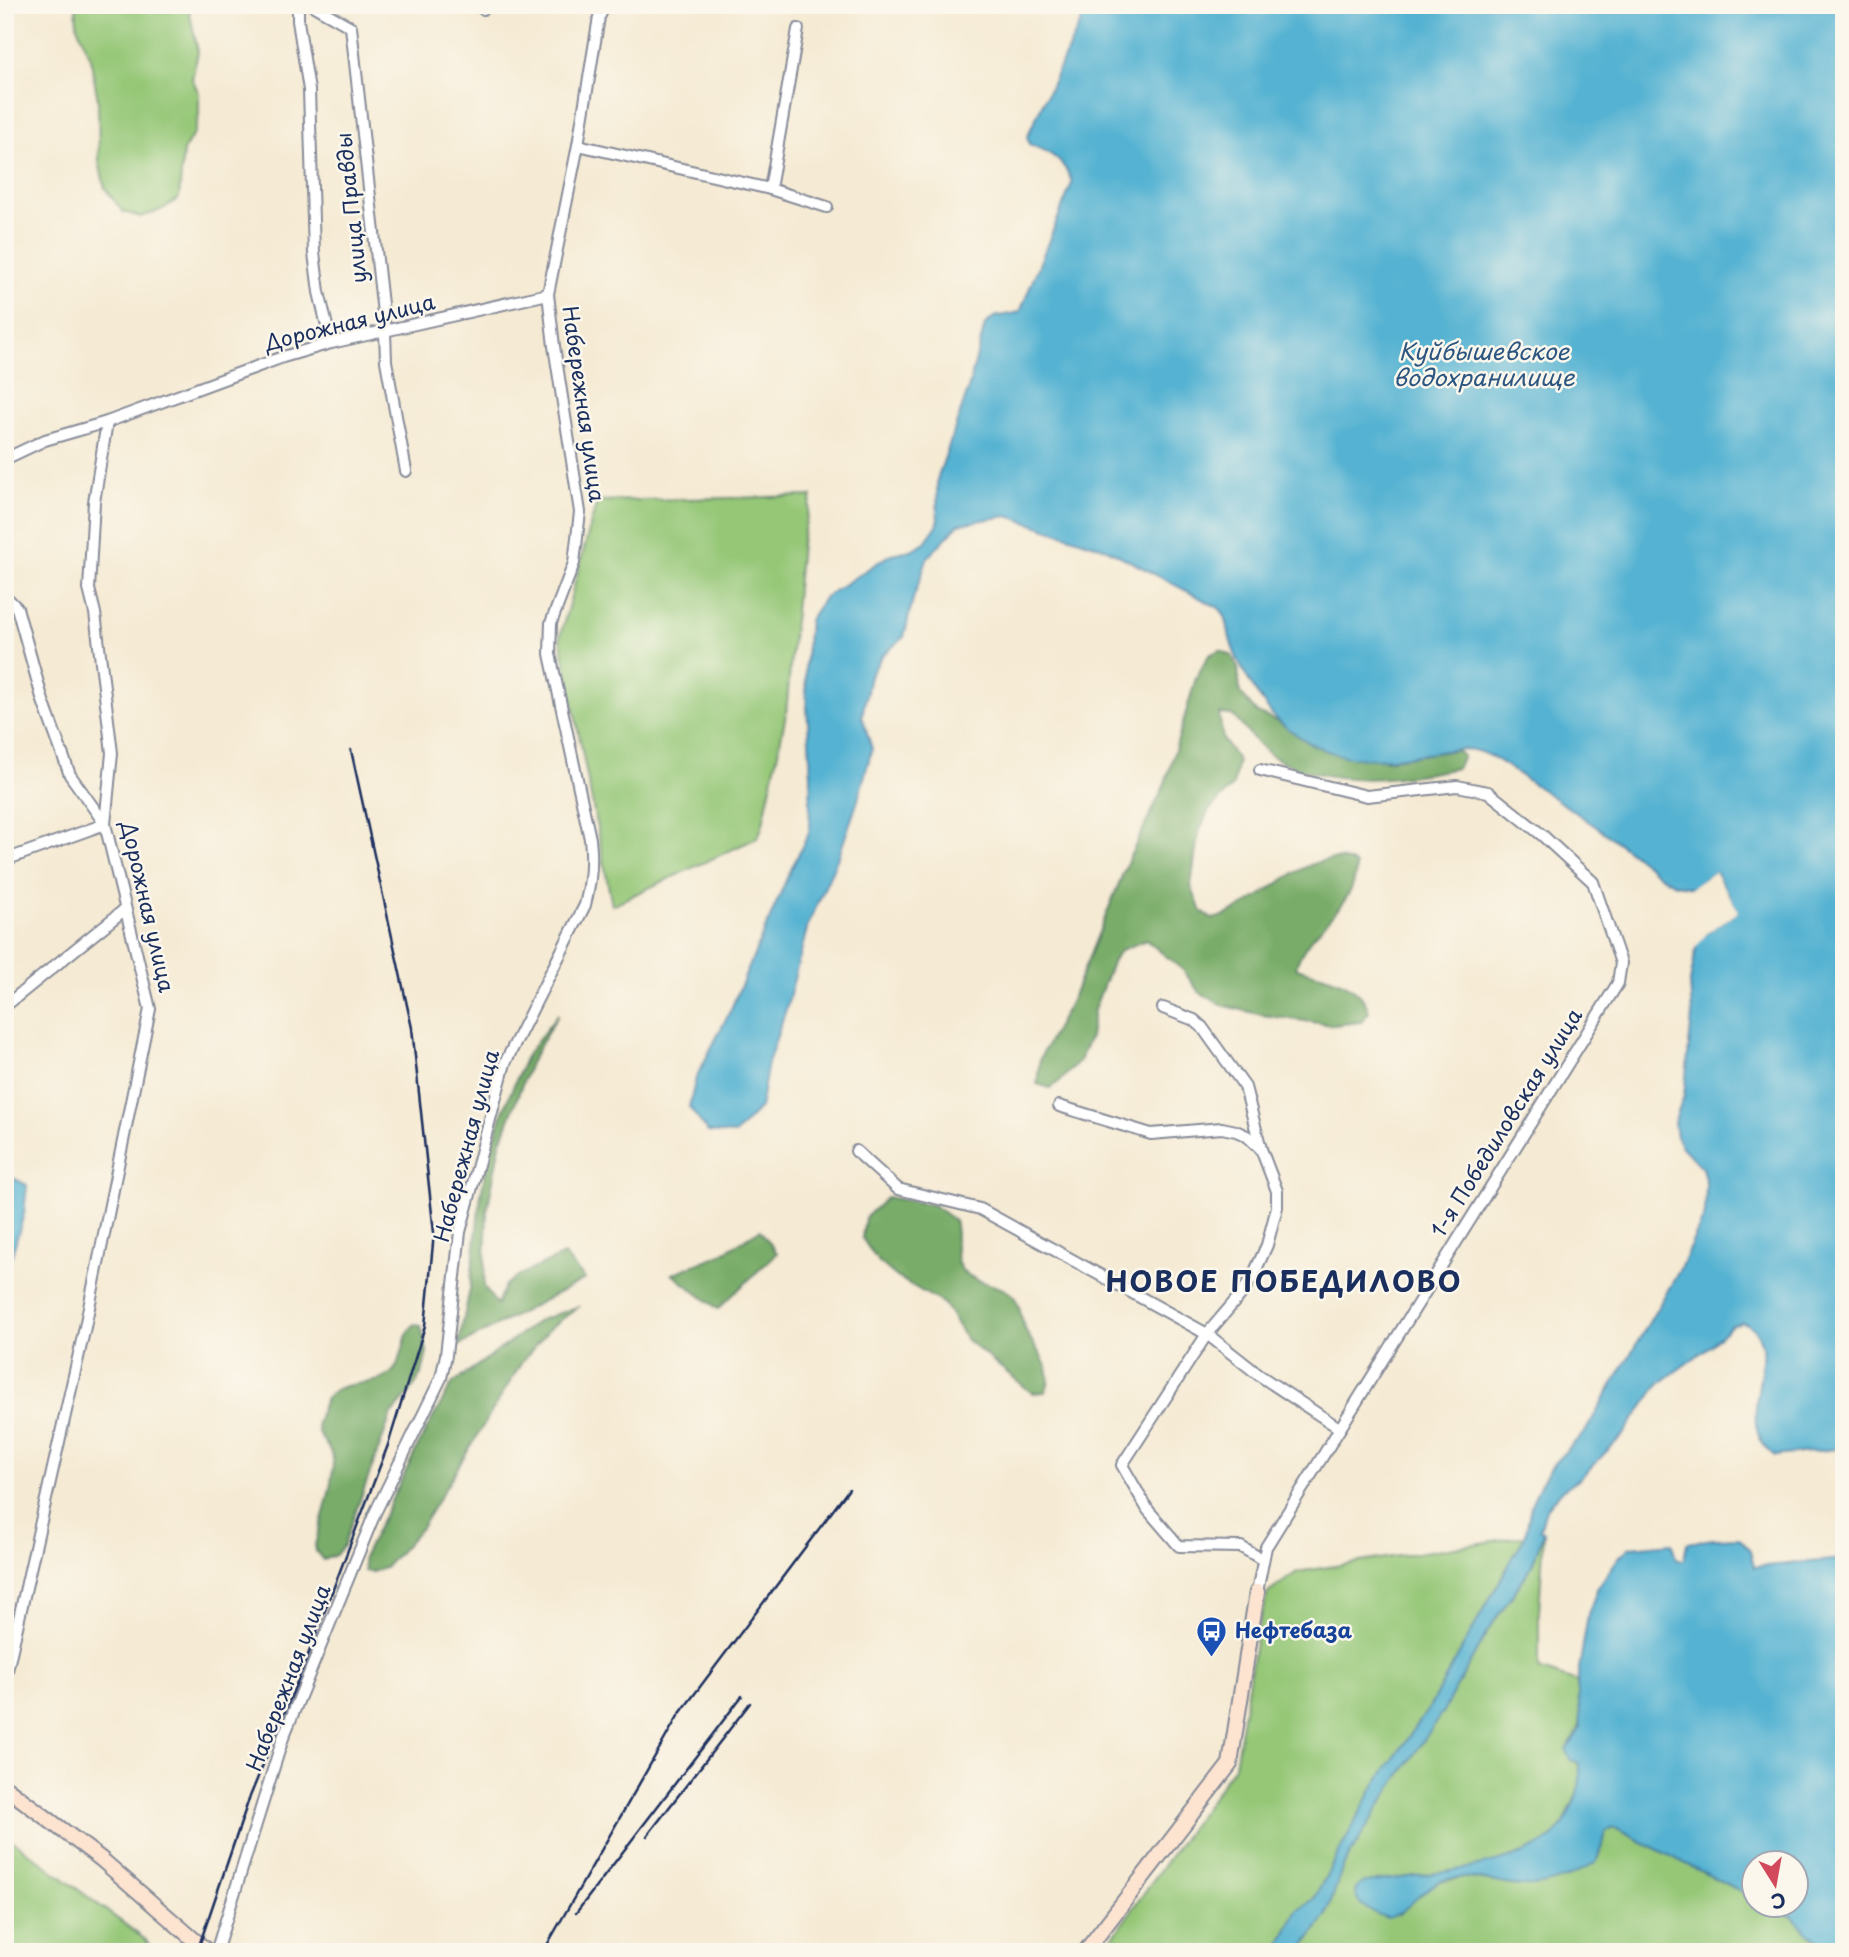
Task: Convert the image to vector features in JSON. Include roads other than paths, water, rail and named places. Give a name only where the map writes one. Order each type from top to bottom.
[{"type":"street","points":[[298,5],[298,22],[309,90],[314,253],[319,292],[331,344]]},
{"type":"street","name":"улица Правды","points":[[312,5],[351,27],[385,331],[386,361],[406,471]]},
{"type":"street","name":"Набережная улица","points":[[216,1952],[283,1738],[375,1513],[441,1378],[460,1232],[505,1063],[585,905],[591,882],[593,863],[590,839],[550,653],[551,623],[575,563],[580,512],[548,294],[579,145],[599,17],[605,5]]},
{"type":"street","points":[[770,189],[798,29]]},
{"type":"street","points":[[579,145],[770,189],[827,207]]},
{"type":"street","name":"Дорожная улица","points":[[5,1680],[85,1326],[150,1009],[105,824],[112,753],[95,613],[89,589],[94,502],[107,422],[283,357],[548,294]]},
{"type":"street","points":[[5,459],[45,440],[107,422]]},
{"type":"street","points":[[5,596],[17,608],[43,701],[70,775],[105,824],[5,860]]},
{"type":"street","name":"1-я Победиловская улица","points":[[1257,1592],[1266,1547],[1618,983],[1621,963],[1593,881],[1542,835],[1488,792],[1457,786],[1367,796],[1260,770]]},
{"type":"street","points":[[5,1006],[124,910]]},
{"type":"street","points":[[1163,1008],[1194,1020],[1202,1027],[1236,1073],[1250,1100],[1261,1149],[1278,1199],[1267,1245],[1253,1276],[1207,1334],[1122,1465],[1148,1510],[1179,1546],[1241,1547],[1263,1560]]},
{"type":"street","points":[[1059,1106],[1151,1134],[1222,1129],[1236,1131],[1247,1136],[1261,1149]]},
{"type":"street","points":[[856,1151],[898,1188],[980,1209],[1207,1334],[1259,1375],[1339,1428]]},
{"type":"street","points":[[1085,1952],[1230,1764],[1257,1592]]},
{"type":"street","points":[[5,1787],[102,1859],[208,1952]]},
{"type":"water","name":"Куйбышевское водохранилище","points":[[1078,5],[1844,5],[1844,1448],[1775,1456],[1761,1441],[1756,1424],[1756,1404],[1762,1348],[1757,1333],[1743,1322],[1731,1326],[1710,1346],[1659,1384],[1622,1436],[1580,1478],[1561,1491],[1546,1509],[1540,1530],[1544,1532],[1531,1567],[1487,1632],[1442,1713],[1385,1797],[1343,1866],[1326,1916],[1300,1952],[1277,1952],[1297,1910],[1314,1899],[1372,1790],[1429,1708],[1525,1536],[1532,1502],[1542,1481],[1555,1462],[1585,1432],[1679,1271],[1705,1214],[1706,1183],[1702,1168],[1682,1147],[1676,1137],[1674,1123],[1684,1096],[1692,1016],[1690,982],[1697,943],[1738,911],[1715,872],[1693,887],[1676,884],[1661,877],[1577,813],[1486,754],[1455,749],[1404,757],[1366,759],[1332,753],[1315,746],[1281,723],[1259,697],[1239,662],[1226,620],[1219,608],[1107,549],[1008,516],[959,524],[928,557],[913,599],[904,637],[882,656],[870,676],[862,716],[872,749],[839,855],[808,925],[787,1006],[768,1063],[760,1108],[735,1134],[708,1132],[689,1107],[696,1078],[731,1009],[809,832],[811,776],[805,670],[809,620],[825,597],[891,554],[911,550],[925,542],[938,524],[937,480],[967,393],[985,325],[994,317],[1020,312],[1072,183],[1061,163],[1050,154],[1030,145],[1027,137],[1081,22],[1084,12]]},
{"type":"water","points":[[5,1174],[27,1185],[24,1214],[5,1278]]},
{"type":"water","points":[[1739,1538],[1750,1550],[1754,1567],[1844,1559],[1844,1952],[1830,1952],[1793,1918],[1811,1918],[1811,1848],[1741,1848],[1741,1891],[1615,1828],[1606,1831],[1595,1863],[1558,1881],[1521,1886],[1471,1878],[1441,1881],[1427,1889],[1402,1911],[1388,1918],[1362,1905],[1355,1890],[1361,1884],[1497,1862],[1545,1842],[1561,1828],[1580,1783],[1578,1762],[1570,1760],[1567,1750],[1581,1727],[1577,1682],[1588,1614],[1598,1587],[1620,1556],[1630,1547],[1672,1543],[1676,1560],[1684,1560],[1687,1543]]},
{"type":"railway","points":[[195,1952],[249,1799],[308,1655],[388,1445],[425,1326],[434,1233],[412,1028],[351,750]]},
{"type":"railway","points":[[543,1952],[678,1716],[849,1489]]},
{"type":"railway","points":[[576,1913],[742,1696]]},
{"type":"railway","points":[[647,1836],[750,1703]]},
{"type":"place","name":"Нефтебаза","points":[[1212,1658]]},
{"type":"district","name":"НОВОЕ ПОБЕДИЛОВО","points":[[1284,1282]]}]
